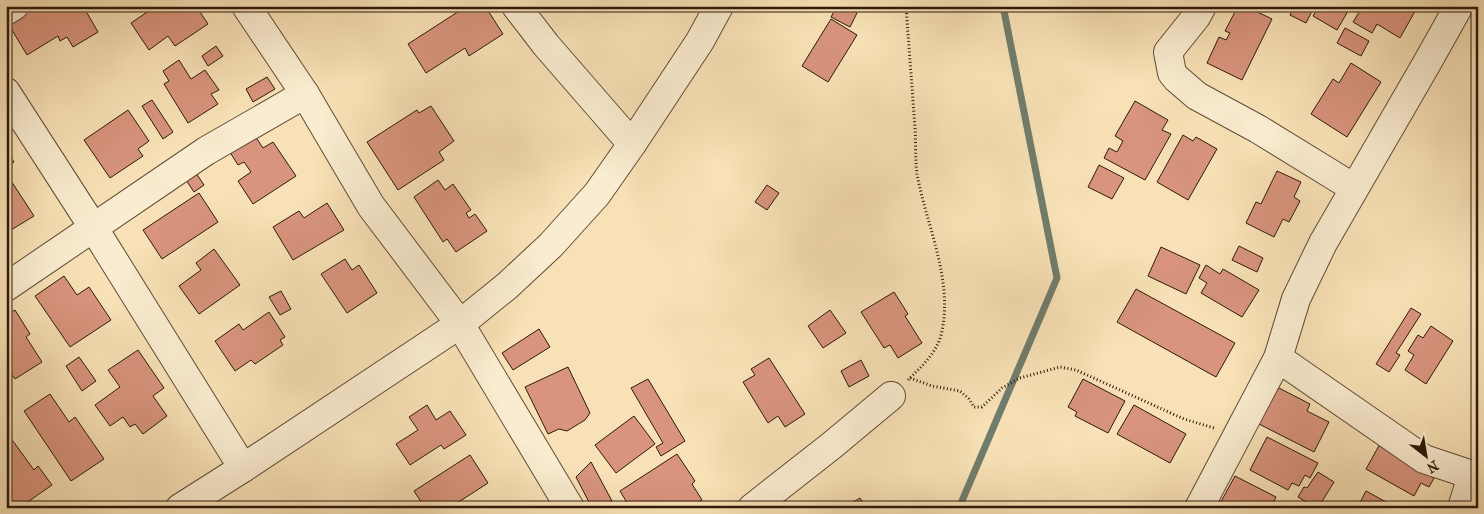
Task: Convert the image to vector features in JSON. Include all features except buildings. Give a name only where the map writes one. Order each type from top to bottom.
[{"type":"street","points":[[6,11],[14,6]]},
{"type":"street","points":[[246,6],[305,94],[371,206],[460,324],[570,508]]},
{"type":"street","points":[[516,6],[546,45],[632,144]]},
{"type":"street","points":[[194,504],[243,468],[460,324],[507,286],[551,245],[596,194],[632,144],[700,41],[719,6]]},
{"type":"street","points":[[1202,6],[1196,17],[1168,52],[1172,73],[1176,78],[1197,96],[1258,129],[1354,188]]},
{"type":"street","points":[[1198,508],[1278,358],[1296,299],[1323,243],[1458,6]]},
{"type":"street","points":[[6,92],[93,227],[243,468]]},
{"type":"street","points":[[6,287],[206,151],[305,94]]},
{"type":"street","points":[[1278,358],[1424,459],[1475,477],[1462,508]]},
{"type":"street","points":[[752,508],[831,446],[900,387]]},
{"type":"path","points":[[900,387],[928,360],[940,338],[944,319],[943,282],[937,250],[917,172],[906,6]]},
{"type":"path","points":[[900,387],[932,386],[960,391],[974,406],[982,406],[1002,388],[1020,378],[1060,367],[1076,370],[1184,419],[1237,436]]},
{"type":"waterway","points":[[959,508],[1057,278],[1003,6]]}]
